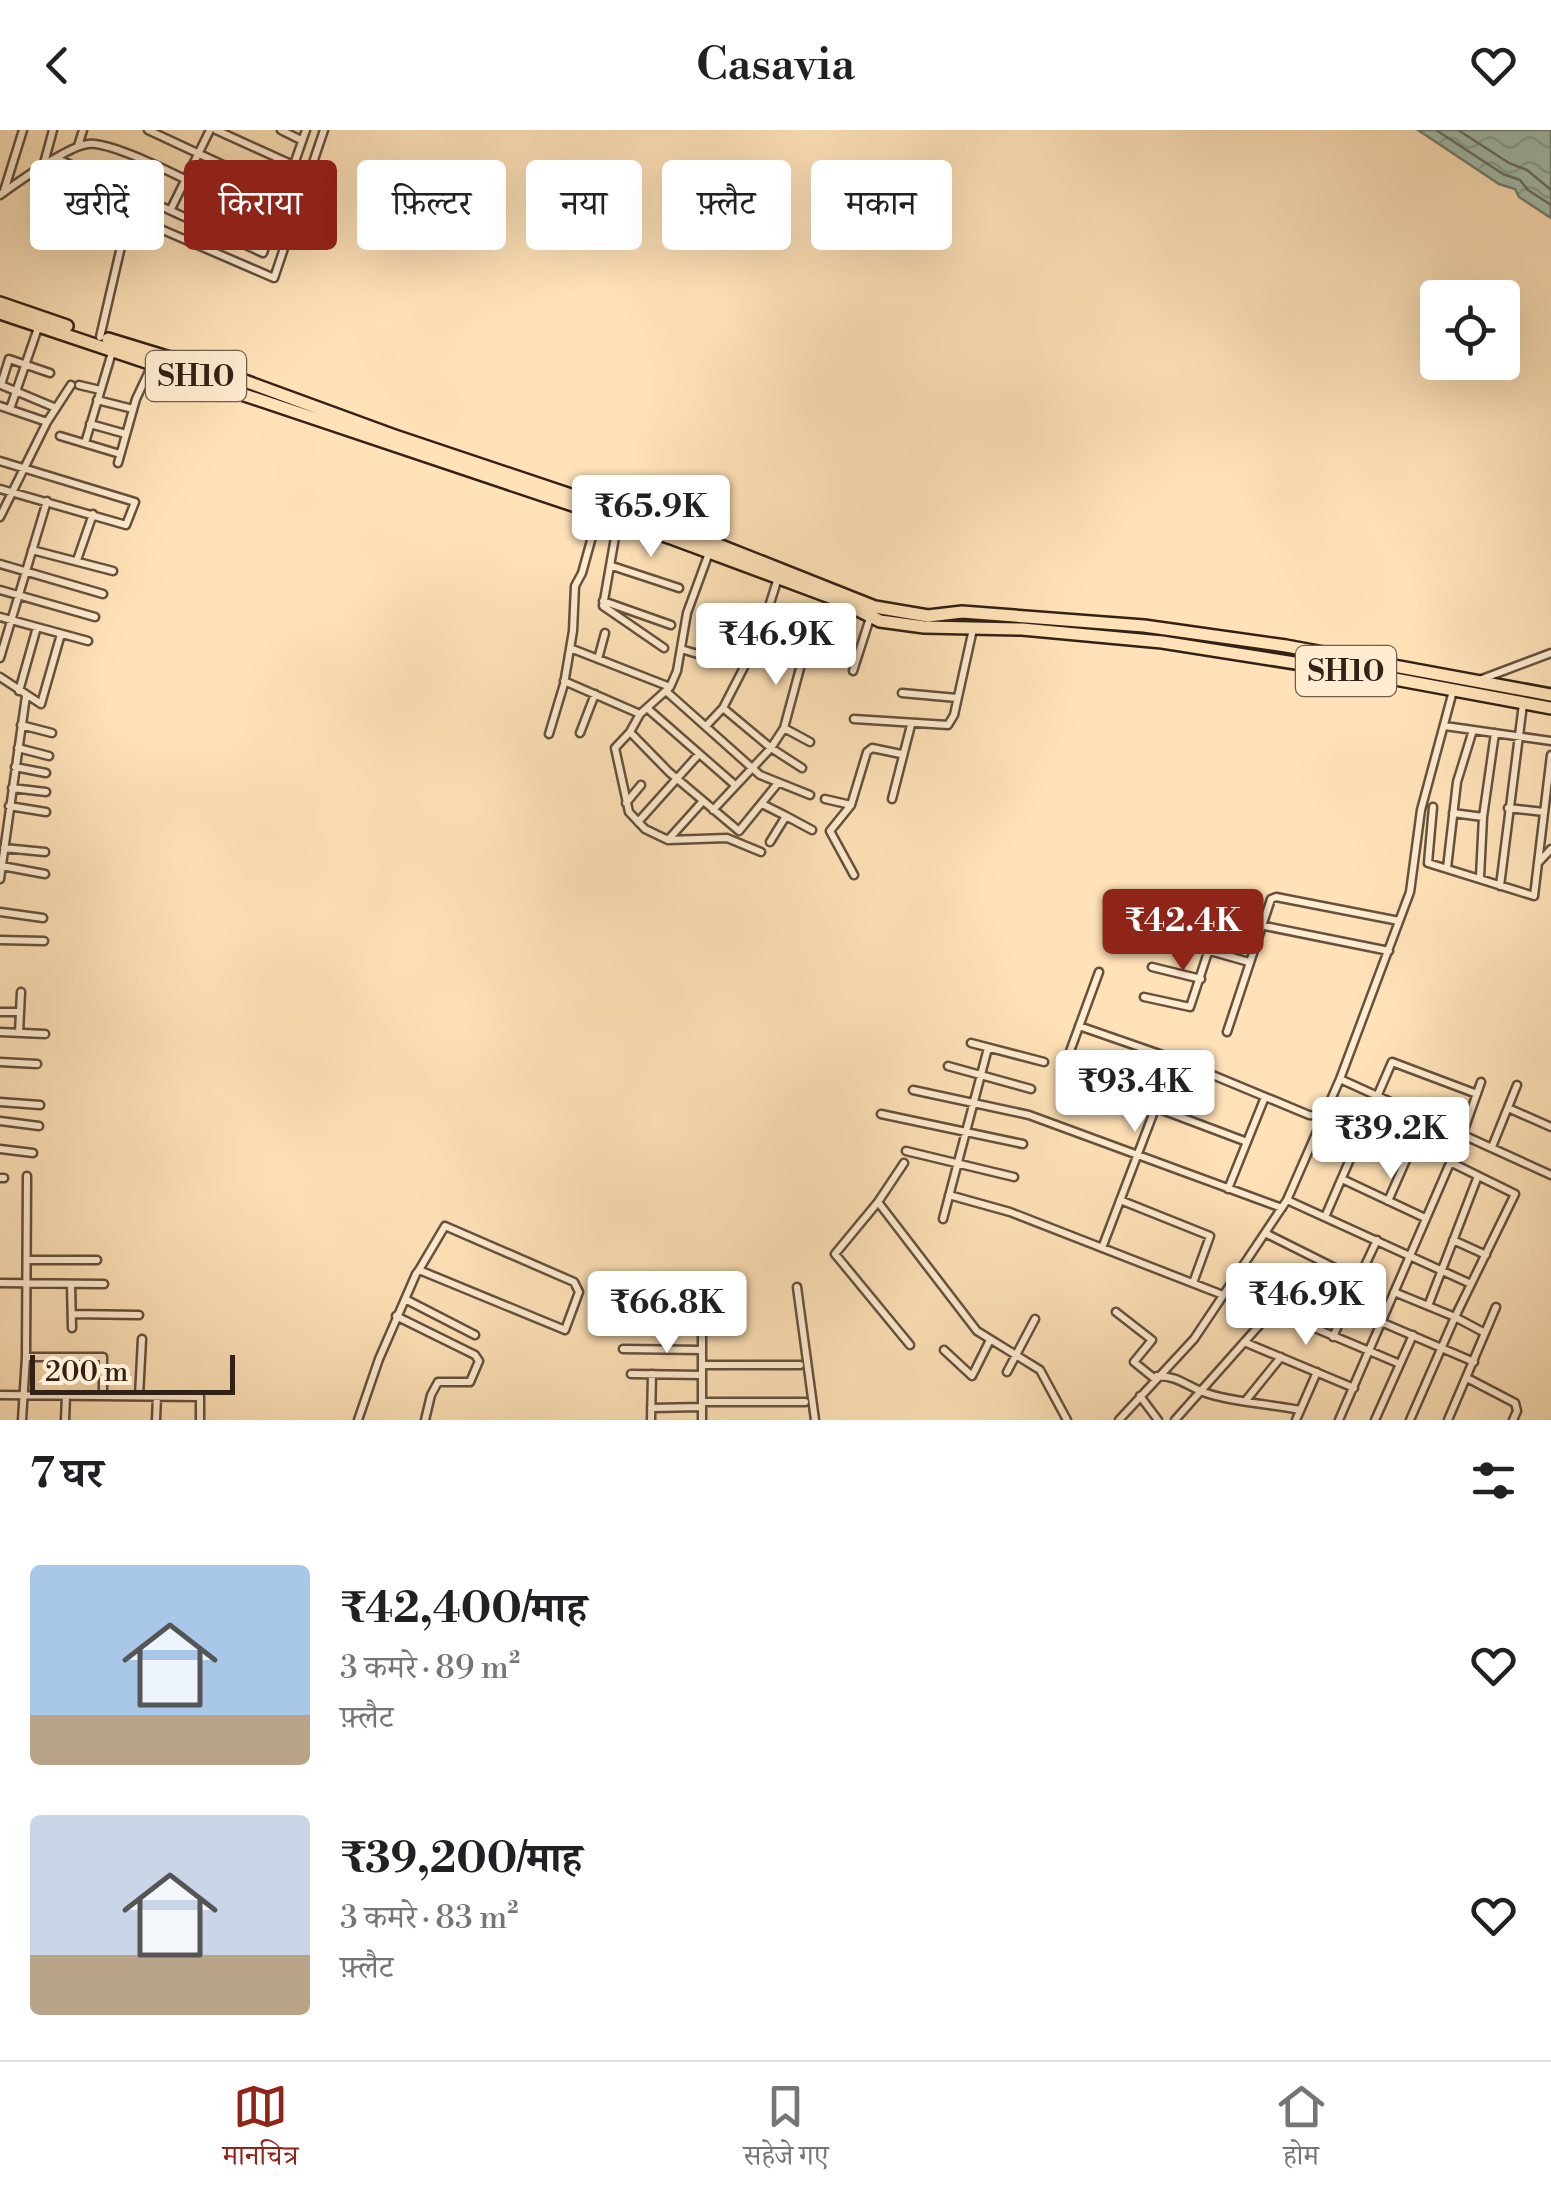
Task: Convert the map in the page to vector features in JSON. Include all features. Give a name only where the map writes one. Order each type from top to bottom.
[{"type":"main road","name":"SH10","points":[[0,303],[242,380],[875,607],[918,615],[962,612],[1144,626],[1286,646],[1437,681],[1454,690],[1551,708]]},
{"type":"main road","name":"SH10","points":[[0,312],[757,565],[870,617],[900,625],[1162,642],[1551,695]]},
{"type":"street","points":[[45,160],[53,130]]},
{"type":"street","points":[[78,146],[83,130]]},
{"type":"street","points":[[148,130],[212,160]]},
{"type":"street","points":[[195,160],[213,130],[282,160]]},
{"type":"street","points":[[281,130],[302,140]]},
{"type":"street","points":[[296,160],[306,130]]},
{"type":"street","points":[[100,337],[122,238],[135,226],[148,224],[274,278],[324,130]]},
{"type":"street","points":[[2,193],[20,131]]},
{"type":"street","points":[[55,160],[78,146],[110,146],[184,179],[171,208]]},
{"type":"street","points":[[58,158],[184,214]]},
{"type":"street","points":[[2,193],[30,175]]},
{"type":"street","points":[[10,409],[39,325]]},
{"type":"street","points":[[85,442],[114,348]]},
{"type":"street","points":[[50,373],[8,358],[1,384],[56,408]]},
{"type":"street","points":[[60,436],[85,442],[119,458],[133,409],[154,362]]},
{"type":"street","points":[[1,513],[56,408],[75,385],[100,390]]},
{"type":"street","points":[[98,400],[133,409]]},
{"type":"street","points":[[0,406],[47,422]]},
{"type":"street","points":[[90,424],[126,434]]},
{"type":"street","points":[[0,462],[135,500],[128,525],[0,488]]},
{"type":"street","points":[[0,658],[46,501]]},
{"type":"street","points":[[77,560],[93,514]]},
{"type":"street","points":[[549,734],[570,648],[574,586],[582,573],[598,514]]},
{"type":"street","points":[[618,520],[604,607],[664,648]]},
{"type":"street","points":[[32,550],[113,571]]},
{"type":"street","points":[[709,552],[668,689],[640,714],[615,748],[626,804],[638,822],[668,840],[727,838],[762,852]]},
{"type":"street","points":[[0,564],[103,594]]},
{"type":"street","points":[[612,566],[679,588]]},
{"type":"street","points":[[706,726],[723,708],[758,638],[779,577]]},
{"type":"street","points":[[0,590],[95,617]]},
{"type":"street","points":[[603,601],[671,625]]},
{"type":"street","points":[[681,649],[711,658],[733,612]]},
{"type":"street","points":[[0,617],[88,641]]},
{"type":"street","points":[[853,670],[870,617]]},
{"type":"street","points":[[0,878],[22,694],[36,627]]},
{"type":"street","points":[[854,719],[948,725],[974,628]]},
{"type":"street","points":[[598,659],[605,633]]},
{"type":"street","points":[[0,677],[40,704],[61,634]]},
{"type":"street","points":[[713,810],[784,728],[803,656],[758,638]]},
{"type":"street","points":[[570,648],[668,689],[752,767],[778,783],[810,795]]},
{"type":"street","points":[[1474,682],[1551,653]]},
{"type":"street","points":[[564,681],[640,714]]},
{"type":"street","points":[[1119,1420],[1194,1338],[1287,1200],[1340,1079],[1414,879],[1421,810],[1454,690]]},
{"type":"street","points":[[902,693],[957,698]]},
{"type":"street","points":[[580,732],[595,694]]},
{"type":"street","points":[[1500,886],[1524,703]]},
{"type":"street","points":[[723,708],[770,748],[802,768]]},
{"type":"street","points":[[648,709],[734,785]]},
{"type":"street","points":[[892,799],[911,725]]},
{"type":"street","points":[[21,726],[52,733]]},
{"type":"street","points":[[1445,726],[1551,741]]},
{"type":"street","points":[[784,728],[810,742]]},
{"type":"street","points":[[1448,868],[1457,782],[1473,730]]},
{"type":"street","points":[[630,732],[739,832],[778,783]]},
{"type":"street","points":[[1480,877],[1483,817],[1495,733]]},
{"type":"street","points":[[18,748],[48,756]]},
{"type":"street","points":[[854,875],[830,831],[851,806],[867,752],[872,748],[901,754]]},
{"type":"street","points":[[638,822],[699,754]]},
{"type":"street","points":[[1432,807],[1427,860],[1431,865],[1534,896],[1551,755]]},
{"type":"street","points":[[14,767],[46,772]]},
{"type":"street","points":[[626,804],[641,785]]},
{"type":"street","points":[[12,788],[46,792]]},
{"type":"street","points":[[826,799],[851,806]]},
{"type":"street","points":[[668,840],[702,801]]},
{"type":"street","points":[[762,804],[812,830]]},
{"type":"street","points":[[9,806],[46,812]]},
{"type":"street","points":[[1508,808],[1544,812]]},
{"type":"street","points":[[1452,813],[1483,817]]},
{"type":"street","points":[[770,842],[786,816]]},
{"type":"street","points":[[4,848],[45,852]]},
{"type":"street","points":[[1538,864],[1551,849]]},
{"type":"street","points":[[2,866],[44,874]]},
{"type":"street","points":[[1228,1032],[1268,902],[1276,897],[1399,922]]},
{"type":"street","points":[[0,912],[44,918]]},
{"type":"street","points":[[1260,925],[1389,951]]},
{"type":"street","points":[[1144,997],[1190,1008],[1214,934]]},
{"type":"street","points":[[1161,937],[1249,962]]},
{"type":"street","points":[[0,940],[44,941]]},
{"type":"street","points":[[1152,967],[1200,979]]},
{"type":"street","points":[[1069,1054],[1098,972]]},
{"type":"street","points":[[20,1033],[21,992]]},
{"type":"street","points":[[0,1012],[20,1012]]},
{"type":"street","points":[[1079,1026],[1174,1059],[1309,1115],[1324,1116],[1409,1152]]},
{"type":"street","points":[[0,1032],[45,1034]]},
{"type":"street","points":[[971,1043],[1044,1062]]},
{"type":"street","points":[[942,1219],[988,1048]]},
{"type":"street","points":[[1102,1248],[1174,1059]]},
{"type":"street","points":[[0,1062],[37,1064]]},
{"type":"street","points":[[1325,1217],[1392,1062],[1477,1094]]},
{"type":"street","points":[[948,1066],[981,1072],[1031,1089]]},
{"type":"street","points":[[1340,1079],[1551,1175]]},
{"type":"street","points":[[1086,1082],[1247,1142]]},
{"type":"street","points":[[1339,1420],[1463,1133],[1481,1082]]},
{"type":"street","points":[[1492,1148],[1517,1085]]},
{"type":"street","points":[[912,1090],[1029,1115],[1282,1208]]},
{"type":"street","points":[[1228,1189],[1265,1097]]},
{"type":"street","points":[[0,1102],[40,1106]]},
{"type":"street","points":[[1508,1108],[1551,1126]]},
{"type":"street","points":[[881,1114],[1023,1144]]},
{"type":"street","points":[[1388,1201],[1425,1117]]},
{"type":"street","points":[[0,1121],[39,1126]]},
{"type":"street","points":[[0,1149],[33,1153]]},
{"type":"street","points":[[906,1151],[1014,1178]]},
{"type":"street","points":[[1410,1420],[1515,1194],[1450,1162]]},
{"type":"street","points":[[904,1163],[835,1254],[910,1345]]},
{"type":"street","points":[[22,1420],[27,1176]]},
{"type":"street","points":[[1428,1306],[1478,1176]]},
{"type":"street","points":[[1342,1180],[1425,1218]]},
{"type":"street","points":[[949,1196],[1010,1212],[1400,1364]]},
{"type":"street","points":[[1120,1200],[1210,1236],[1193,1283]]},
{"type":"street","points":[[1287,1200],[1471,1284]]},
{"type":"street","points":[[878,1202],[977,1331],[1040,1370],[1067,1420]]},
{"type":"street","points":[[358,1420],[396,1316],[419,1270],[445,1226],[574,1282],[579,1292],[565,1330],[419,1270]]},
{"type":"street","points":[[1266,1233],[1351,1276],[1361,1274]]},
{"type":"street","points":[[1333,1337],[1377,1240]]},
{"type":"street","points":[[1453,1240],[1486,1255]]},
{"type":"street","points":[[27,1260],[97,1260]]},
{"type":"street","points":[[1298,1322],[1322,1262]]},
{"type":"street","points":[[0,1283],[104,1284]]},
{"type":"street","points":[[71,1284],[72,1328]]},
{"type":"street","points":[[798,1287],[815,1420]]},
{"type":"street","points":[[1394,1292],[1485,1333]]},
{"type":"street","points":[[405,1299],[474,1334]]},
{"type":"street","points":[[702,1306],[702,1420]]},
{"type":"street","points":[[1448,1420],[1496,1308]]},
{"type":"street","points":[[1174,1420],[1272,1311]]},
{"type":"street","points":[[1116,1312],[1152,1340],[1134,1362],[1156,1378],[1174,1376],[1200,1391],[1300,1410]]},
{"type":"street","points":[[72,1314],[138,1315]]},
{"type":"street","points":[[396,1316],[478,1358],[473,1379],[466,1383],[438,1382],[430,1395],[425,1420]]},
{"type":"street","points":[[1007,1372],[1034,1319]]},
{"type":"street","points":[[615,1322],[702,1324]]},
{"type":"street","points":[[1381,1322],[1474,1362]]},
{"type":"street","points":[[457,1346],[465,1330]]},
{"type":"street","points":[[1375,1420],[1413,1335]]},
{"type":"street","points":[[139,1396],[142,1339]]},
{"type":"street","points":[[944,1350],[972,1376],[990,1340]]},
{"type":"street","points":[[1244,1341],[1354,1388]]},
{"type":"street","points":[[623,1348],[702,1350]]},
{"type":"street","points":[[26,1357],[103,1357],[103,1396]]},
{"type":"street","points":[[1246,1400],[1281,1358]]},
{"type":"street","points":[[702,1364],[800,1365]]},
{"type":"street","points":[[1296,1420],[1316,1372]]},
{"type":"street","points":[[631,1374],[702,1375]]},
{"type":"street","points":[[651,1420],[652,1374]]},
{"type":"street","points":[[1467,1378],[1515,1403],[1517,1410],[1512,1420]]},
{"type":"street","points":[[0,1394],[200,1397],[200,1420]]},
{"type":"street","points":[[65,1420],[66,1396]]},
{"type":"street","points":[[156,1420],[157,1396]]},
{"type":"street","points":[[1140,1396],[1158,1420]]},
{"type":"street","points":[[651,1408],[805,1402]]},
{"type":"water","points":[[1418,130],[1551,130],[1551,218],[1519,197],[1515,189],[1499,184]]}]
